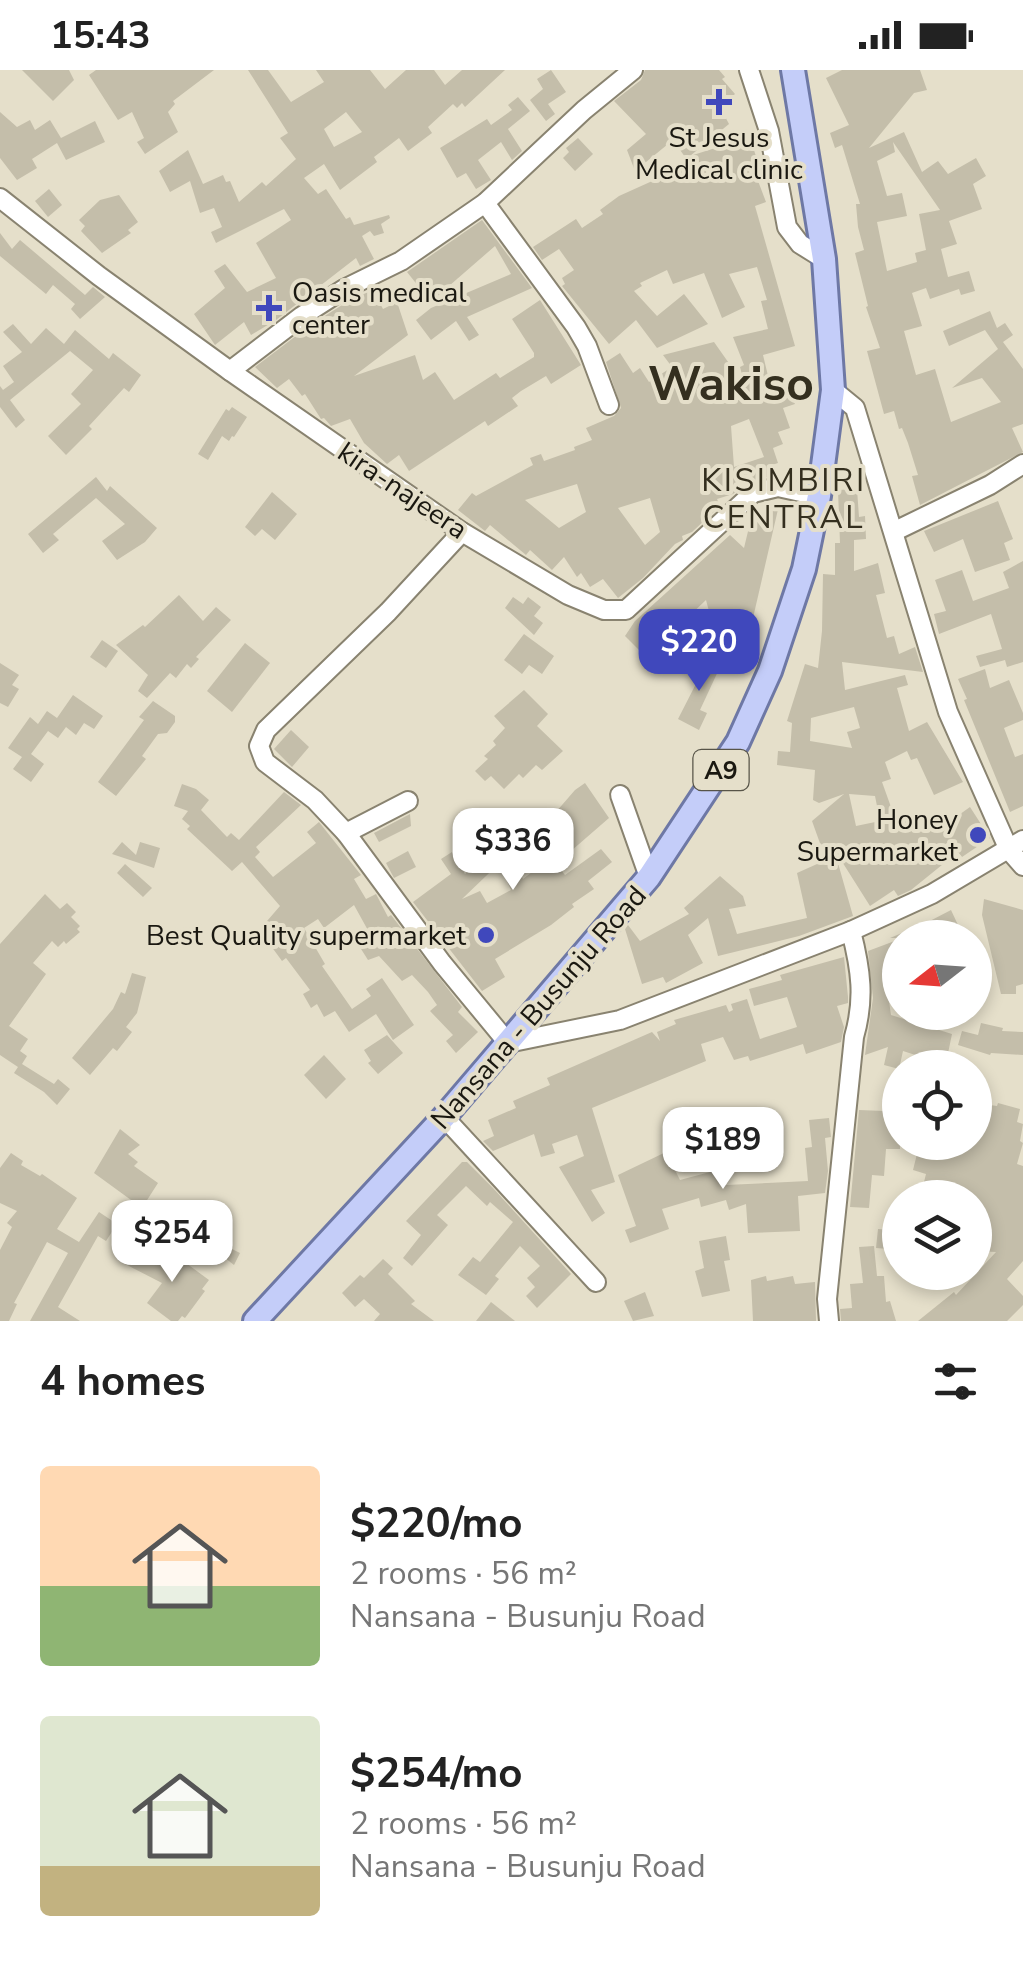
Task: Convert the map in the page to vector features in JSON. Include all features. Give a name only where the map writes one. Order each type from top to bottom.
[{"type":"main road","name":"Nansana - Busunju Road","points":[[256,1321],[444,1117],[649,877],[738,742],[770,670],[804,569],[833,390],[824,259],[793,70]]},
{"type":"street","points":[[230,371],[316,307],[401,261],[485,202],[633,70]]},
{"type":"street","points":[[749,70],[769,131],[787,227],[800,244],[824,259]]},
{"type":"street","points":[[485,202],[576,326],[609,405]]},
{"type":"street","name":"kira-najeera","points":[[2,203],[230,371],[462,532],[568,596],[604,610],[626,610],[753,493],[778,487],[818,496]]},
{"type":"street","points":[[833,390],[855,408],[948,712],[1023,866]]},
{"type":"street","points":[[895,531],[1023,464]]},
{"type":"street","points":[[462,532],[388,612],[266,730],[259,746],[265,762],[315,800],[346,833],[442,963],[508,1043],[620,1020],[851,932],[932,894],[1016,845]]},
{"type":"street","points":[[620,795],[649,877]]},
{"type":"street","points":[[346,833],[408,801]]},
{"type":"street","points":[[829,1321],[827,1299],[854,1038],[862,1001],[860,963],[851,932]]},
{"type":"street","points":[[444,1117],[596,1282]]},
{"type":"building","points":[[22,70],[69,70],[74,80],[53,101]]},
{"type":"building","points":[[96,70],[214,70],[173,101],[175,104],[168,112],[178,132],[145,154],[137,142],[144,138],[132,112],[118,120],[89,75]]},
{"type":"building","points":[[248,70],[268,70],[291,102],[324,82],[316,70],[370,70],[385,89],[406,70],[434,70],[445,85],[462,70],[505,70],[465,107],[462,103],[457,108],[453,104],[428,127],[432,133],[408,151],[399,138],[374,157],[377,162],[340,190],[324,164],[304,178],[318,194],[326,189],[354,225],[389,215],[381,224],[384,233],[374,236],[370,231],[362,236],[374,259],[360,266],[356,258],[276,320],[251,335],[244,322],[215,345],[194,314],[225,288],[214,271],[225,264],[247,292],[276,278],[256,243],[291,220],[284,209],[216,243],[211,232],[222,227],[214,208],[200,213],[190,181],[170,192],[159,171],[188,150],[203,184],[223,175],[239,202],[262,182],[266,186],[296,159],[280,138],[288,133]],"holes":[[[346,112],[362,132],[334,147],[324,129]]]},
{"type":"building","points":[[551,70],[566,92],[548,104],[555,114],[546,121],[530,100],[543,89],[537,79]]},
{"type":"building","points":[[645,70],[719,70],[735,94],[720,107],[729,124],[690,156],[750,137],[758,163],[752,165],[766,202],[755,206],[795,346],[763,355],[769,380],[785,375],[795,404],[783,408],[790,428],[778,432],[783,444],[773,448],[778,463],[772,465],[776,475],[749,481],[733,494],[717,499],[720,506],[692,532],[682,536],[683,540],[618,598],[603,579],[590,587],[581,573],[577,577],[564,557],[552,570],[530,550],[526,555],[490,525],[485,531],[458,510],[472,493],[476,496],[533,465],[530,458],[541,454],[544,461],[592,440],[586,428],[614,416],[621,408],[606,362],[620,353],[633,373],[640,368],[649,382],[672,367],[663,355],[714,342],[745,386],[740,367],[744,365],[733,337],[768,329],[761,301],[767,300],[757,267],[729,274],[745,307],[722,318],[704,273],[673,284],[667,270],[640,283],[642,286],[634,291],[657,316],[684,294],[708,324],[657,348],[636,320],[609,344],[562,286],[562,278],[574,270],[559,249],[542,260],[533,247],[576,219],[582,228],[603,214],[600,210],[619,196],[690,164],[673,140],[635,171],[627,150],[646,134],[614,101],[641,80]],"holes":[[[749,419],[764,457],[734,467],[731,426]],[[577,484],[586,512],[559,528],[525,500]],[[650,498],[660,532],[645,545],[618,508]]]},
{"type":"building","points":[[842,70],[920,70],[927,90],[914,93],[869,148],[904,132],[922,172],[938,161],[948,174],[976,158],[986,176],[973,184],[982,209],[949,221],[957,244],[941,249],[948,277],[969,271],[975,291],[961,295],[959,289],[930,299],[926,288],[912,293],[922,326],[904,331],[916,375],[935,369],[951,422],[1001,402],[982,378],[952,388],[998,349],[985,330],[949,346],[943,331],[990,311],[997,328],[1005,323],[1013,335],[1003,342],[1023,369],[1023,424],[1012,428],[1023,452],[920,505],[912,476],[918,475],[908,443],[894,411],[884,414],[867,351],[880,348],[866,307],[855,253],[864,250],[856,204],[860,204],[842,145],[835,148],[830,133],[849,125],[826,78]],"holes":[[[893,142],[940,210],[919,214],[926,250],[915,253],[917,262],[887,271],[877,222],[907,216],[902,193],[887,196],[877,161],[895,152]]]},
{"type":"building","points":[[518,97],[530,111],[508,129],[522,151],[512,160],[501,142],[478,160],[491,180],[476,189],[466,173],[457,178],[440,148],[487,119],[491,125],[512,110],[508,105]]},
{"type":"building","points":[[0,112],[17,127],[30,120],[35,130],[50,120],[61,138],[95,121],[105,142],[66,160],[57,143],[32,159],[37,168],[17,180],[0,158]]},
{"type":"building","points":[[578,138],[593,154],[575,171],[563,158],[569,152],[566,148]]},
{"type":"building","points":[[49,189],[62,205],[48,217],[35,201]]},
{"type":"building","points":[[119,195],[138,222],[128,230],[131,233],[102,253],[81,231],[85,226],[79,220],[100,200]]},
{"type":"building","points":[[482,220],[532,288],[467,317],[479,335],[469,341],[456,321],[431,340],[416,320],[431,308],[511,274],[495,246],[426,306],[418,296],[423,292],[407,272]]},
{"type":"building","points":[[0,233],[12,249],[20,240],[85,295],[93,287],[105,297],[80,319],[71,309],[75,304],[53,285],[46,294],[0,256]]},
{"type":"building","points":[[373,290],[383,309],[397,302],[408,335],[354,376],[415,355],[423,380],[435,372],[454,400],[496,373],[500,378],[534,357],[512,319],[540,300],[581,365],[551,384],[546,376],[521,391],[512,398],[518,406],[488,426],[485,421],[409,471],[399,455],[387,464],[364,443],[350,419],[331,426],[289,379],[277,388],[255,367],[309,326]]},
{"type":"building","points":[[13,324],[31,344],[46,328],[64,344],[75,330],[109,359],[113,353],[141,375],[129,392],[124,388],[66,455],[48,436],[81,404],[71,394],[93,370],[70,351],[10,400],[25,420],[16,428],[0,407],[0,386],[3,390],[14,382],[3,366],[22,352],[3,332]]},
{"type":"building","points":[[232,407],[247,417],[229,441],[222,436],[208,460],[198,454],[226,409]]},
{"type":"building","points":[[96,477],[107,491],[110,486],[157,528],[145,542],[117,560],[102,541],[125,524],[96,498],[53,534],[59,540],[43,553],[28,534]]},
{"type":"building","points":[[857,489],[859,517],[865,516],[866,539],[854,540],[854,571],[878,563],[885,593],[876,595],[887,638],[894,636],[899,654],[915,647],[923,672],[842,662],[845,690],[905,675],[908,685],[897,688],[909,731],[927,722],[963,782],[934,795],[917,758],[911,760],[907,751],[885,762],[891,779],[882,782],[896,821],[903,817],[912,831],[927,821],[935,832],[970,807],[990,838],[962,857],[958,852],[911,890],[898,896],[894,890],[870,906],[834,849],[853,916],[799,936],[718,956],[708,918],[688,935],[703,963],[666,983],[663,977],[642,984],[625,929],[628,925],[640,941],[689,914],[684,908],[720,876],[743,896],[746,906],[729,909],[737,934],[807,918],[797,873],[826,860],[812,821],[844,794],[819,803],[813,800],[815,770],[777,765],[778,751],[790,752],[792,723],[787,721],[805,664],[818,668],[823,574],[835,575],[835,543],[840,543],[838,490]],"holes":[[[854,707],[860,728],[847,732],[852,748],[810,741],[811,718]],[[849,794],[875,796],[880,821],[856,826]]]},
{"type":"building","points":[[272,492],[297,514],[275,540],[262,529],[255,536],[245,527]]},
{"type":"building","points":[[998,501],[1013,539],[1004,543],[1010,560],[975,572],[963,539],[934,552],[924,531]]},
{"type":"building","points":[[779,505],[750,631],[727,626],[714,630],[706,600],[662,642],[655,639],[641,652],[625,636],[635,621],[730,535],[744,548],[750,523]]},
{"type":"building","points":[[1023,561],[1023,662],[1007,667],[1005,660],[980,667],[976,656],[1002,649],[991,614],[939,634],[934,614],[946,611],[935,580],[962,570],[973,601],[1009,588],[1003,572]]},
{"type":"building","points":[[179,595],[203,621],[216,607],[231,620],[196,657],[199,659],[191,668],[187,664],[176,678],[170,673],[147,698],[138,691],[148,675],[116,645],[145,627]]},
{"type":"building","points":[[513,597],[523,604],[528,597],[541,607],[534,616],[543,623],[534,635],[505,608]]},
{"type":"building","points":[[524,634],[554,656],[542,674],[529,665],[522,674],[504,660]]},
{"type":"building","points":[[102,640],[118,651],[106,668],[90,657]]},
{"type":"building","points":[[245,643],[270,663],[232,712],[207,691]]},
{"type":"building","points":[[699,657],[720,667],[700,710],[707,713],[699,730],[678,719],[700,676],[693,673]]},
{"type":"building","points":[[0,663],[19,675],[12,685],[19,689],[8,707],[0,703]]},
{"type":"building","points":[[985,669],[990,688],[1009,680],[1023,713],[1023,720],[1004,728],[1015,757],[1023,754],[1023,806],[1010,812],[958,679]]},
{"type":"building","points":[[524,690],[548,714],[537,726],[563,751],[542,770],[536,765],[504,789],[491,776],[485,781],[475,771],[488,759],[484,756],[505,728],[494,716]]},
{"type":"building","points":[[73,695],[103,716],[94,729],[84,723],[76,735],[66,727],[58,738],[48,731],[31,754],[44,764],[31,782],[13,769],[22,757],[8,748],[30,717],[38,724],[47,711],[57,718]]},
{"type":"building","points":[[153,701],[175,716],[175,722],[167,733],[158,734],[142,756],[146,759],[116,796],[98,782],[144,720],[139,717]]},
{"type":"building","points":[[291,730],[309,747],[292,767],[274,749]]},
{"type":"building","points":[[585,783],[609,818],[556,864],[565,875],[601,849],[612,862],[588,881],[594,889],[572,904],[574,907],[495,959],[505,977],[482,991],[413,902],[451,874],[441,859],[452,852],[465,874],[494,846],[484,827],[494,822],[510,853],[462,899],[480,891],[487,903],[511,890],[506,879],[520,872],[523,879],[549,859],[544,854],[562,832],[549,820]]},
{"type":"building","points":[[182,784],[209,800],[201,810],[227,837],[231,833],[239,840],[284,792],[301,805],[256,847],[260,852],[255,857],[273,877],[316,843],[307,832],[319,822],[361,875],[354,879],[366,899],[376,894],[388,917],[391,915],[462,1007],[458,1012],[478,1032],[456,1053],[446,1041],[453,1035],[430,1011],[437,1005],[412,975],[402,981],[379,956],[368,960],[356,941],[370,934],[354,905],[324,928],[318,919],[304,928],[325,964],[322,966],[352,1009],[371,996],[366,989],[382,978],[414,1025],[393,1040],[376,1014],[349,1032],[335,1011],[324,1017],[317,1004],[311,1008],[303,994],[310,990],[286,958],[282,961],[271,946],[277,942],[261,928],[280,906],[242,862],[232,871],[187,829],[190,826],[182,819],[188,811],[174,806]]},
{"type":"building","points":[[410,814],[411,826],[379,842],[374,833]]},
{"type":"building","points":[[122,842],[136,855],[140,842],[160,848],[154,868],[112,854]]},
{"type":"building","points":[[408,851],[416,867],[394,878],[386,863]]},
{"type":"building","points":[[125,864],[152,888],[143,897],[117,873]]},
{"type":"building","points":[[45,894],[60,909],[67,903],[76,912],[71,917],[80,926],[80,932],[58,947],[52,941],[33,963],[46,974],[9,1026],[28,1039],[20,1051],[27,1056],[22,1064],[54,1084],[58,1079],[70,1089],[57,1105],[14,1073],[18,1067],[0,1055],[0,944]]},
{"type":"building","points":[[984,899],[1023,910],[1023,984],[1016,986],[1016,994],[1001,994],[992,957],[992,920],[983,920]]},
{"type":"building","points":[[951,910],[956,920],[932,920]]},
{"type":"building","points":[[882,946],[882,1030],[939,1030],[952,1034],[949,1050],[887,1050],[888,1047],[865,1055],[873,998],[868,951]]},
{"type":"building","points":[[844,957],[848,1003],[837,1006],[844,1027],[841,1042],[806,1054],[803,1044],[750,1061],[748,1056],[734,1060],[723,1037],[701,1044],[706,1061],[592,1108],[615,1182],[591,1190],[605,1213],[592,1222],[559,1167],[584,1156],[577,1135],[552,1144],[555,1153],[541,1157],[534,1134],[493,1151],[483,1141],[494,1136],[488,1120],[516,1108],[513,1101],[550,1085],[547,1078],[652,1032],[660,1041],[657,1032],[676,1024],[674,1020],[726,1005],[729,1012],[733,1010],[731,1004],[747,999],[760,1039],[797,1027],[787,997],[754,1006],[749,989],[782,980],[780,975]]},
{"type":"building","points":[[132,973],[146,977],[137,1013],[126,1027],[132,1032],[90,1075],[72,1058],[113,1009],[121,992],[125,994]]},
{"type":"building","points":[[992,1026],[1003,1028],[1002,1031],[1023,1032],[1023,1055],[958,1045],[962,1031],[978,1035],[979,1030],[992,1030]]},
{"type":"building","points":[[387,1035],[403,1053],[378,1074],[368,1063],[371,1061],[364,1050]]},
{"type":"building","points":[[324,1055],[346,1079],[326,1099],[304,1075]]},
{"type":"building","points":[[998,1103],[1020,1109],[1017,1122],[1023,1124],[1023,1143],[1017,1164],[1023,1166],[1023,1261],[1007,1279],[1023,1296],[1023,1305],[1007,1321],[918,1321],[954,1292],[956,1295],[961,1290],[992,1290],[992,1256],[996,1252],[992,1252],[992,1180],[924,1180],[926,1174],[913,1170],[916,1160],[992,1160],[992,1105]]},
{"type":"building","points":[[859,1110],[882,1111],[884,1176],[872,1175],[869,1208],[850,1207]]},
{"type":"building","points":[[829,1118],[831,1137],[825,1138],[825,1193],[798,1196],[800,1231],[748,1233],[746,1204],[729,1210],[726,1200],[701,1207],[699,1198],[662,1209],[669,1229],[630,1243],[625,1230],[636,1226],[618,1175],[666,1152],[680,1180],[721,1169],[726,1185],[808,1181],[805,1148],[812,1147],[809,1120]]},
{"type":"building","points":[[120,1129],[140,1145],[128,1154],[138,1162],[134,1166],[158,1183],[142,1208],[94,1173]]},
{"type":"building","points":[[11,1153],[23,1161],[21,1165],[77,1198],[57,1229],[79,1242],[99,1212],[117,1224],[106,1241],[98,1236],[58,1307],[80,1321],[30,1321],[68,1253],[47,1242],[14,1303],[17,1304],[9,1321],[0,1321],[0,1250],[12,1227],[7,1223],[17,1211],[0,1203],[0,1168]]},
{"type":"building","points":[[462,1162],[467,1162],[493,1188],[571,1274],[537,1308],[526,1296],[535,1287],[527,1278],[540,1266],[520,1246],[495,1276],[499,1279],[486,1295],[458,1275],[473,1257],[480,1262],[513,1222],[490,1202],[487,1206],[466,1186],[437,1215],[448,1225],[412,1266],[403,1258],[421,1235],[406,1221]]},
{"type":"building","points":[[202,1217],[228,1237],[222,1244],[240,1253],[234,1265],[192,1232]]},
{"type":"building","points":[[878,1229],[882,1229],[882,1248],[876,1248]]},
{"type":"building","points":[[726,1236],[730,1260],[724,1261],[730,1291],[702,1297],[695,1271],[704,1268],[699,1241]]},
{"type":"building","points":[[874,1246],[877,1276],[882,1276],[882,1290],[896,1321],[841,1321],[840,1309],[852,1308],[850,1284],[863,1283],[859,1247]]},
{"type":"building","points":[[132,1251],[166,1268],[175,1255],[209,1280],[185,1318],[171,1321],[147,1303],[162,1283],[125,1264]]},
{"type":"building","points":[[383,1259],[393,1268],[388,1274],[415,1301],[411,1304],[434,1321],[374,1321],[380,1314],[364,1299],[355,1307],[342,1293]]},
{"type":"building","points":[[766,1276],[767,1281],[793,1276],[795,1284],[815,1282],[816,1321],[753,1321],[751,1280]]},
{"type":"building","points":[[645,1292],[654,1316],[633,1321],[624,1301]]},
{"type":"building","points":[[491,1302],[515,1321],[476,1321]]},
{"type":"place","name":"St Jesus Medical clinic","points":[[719,102]]},
{"type":"place","name":"Oasis medical center","points":[[269,308]]},
{"type":"place","name":"Honey Supermarket","points":[[978,835]]},
{"type":"place","name":"Best Quality supermarket","points":[[486,935]]},
{"type":"district","name":"Wakiso","points":[[731,383]]},
{"type":"district","name":"KISIMBIRI CENTRAL","points":[[784,498]]}]
